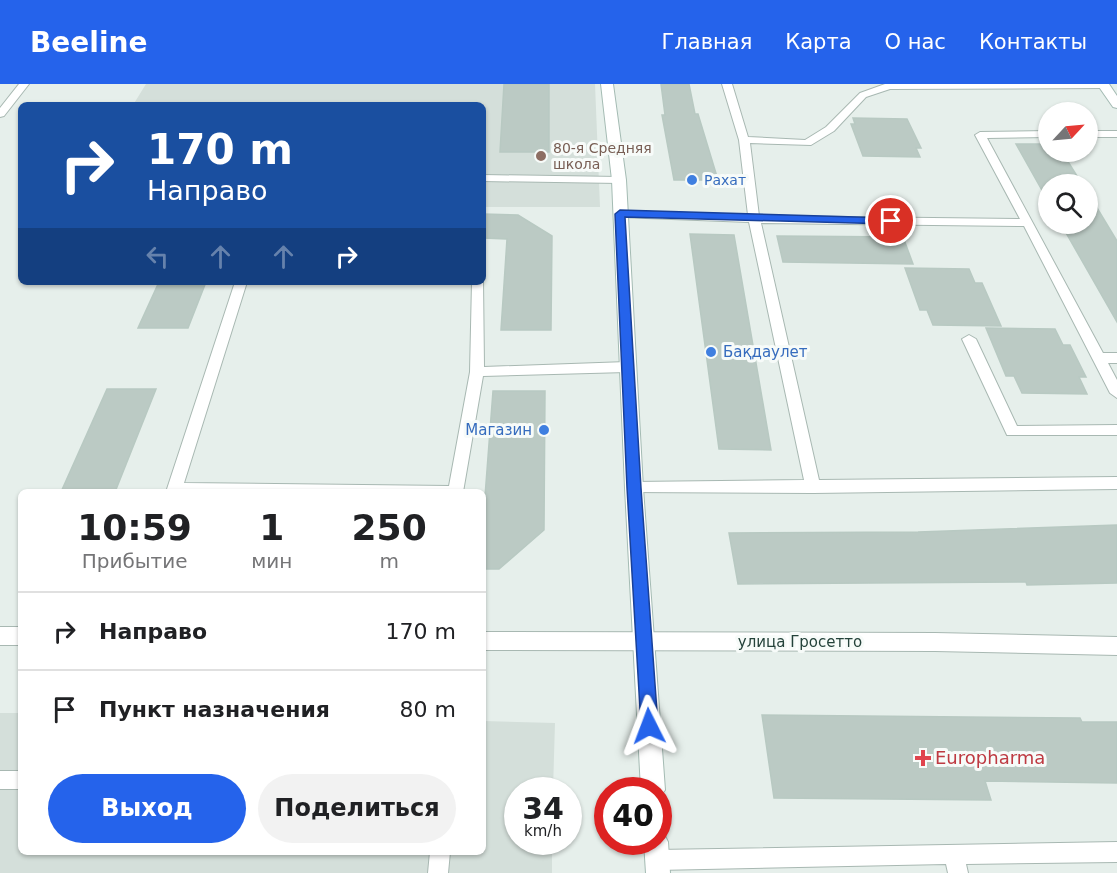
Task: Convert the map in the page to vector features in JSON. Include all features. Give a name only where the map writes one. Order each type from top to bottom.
[{"type":"street","points":[[607,84],[619,180],[627,367],[652,777]]},
{"type":"street","points":[[1103,85],[1117,104]]},
{"type":"street","points":[[0,636],[18,636]]},
{"type":"street","name":"улица Гросетто","points":[[486,641],[1117,646]]},
{"type":"lane","points":[[0,114],[24,84]]},
{"type":"lane","points":[[727,84],[744,140],[754,219],[813,487]]},
{"type":"lane","points":[[744,140],[807,143],[830,129],[863,95],[889,86],[1103,85]]},
{"type":"lane","points":[[1038,134],[980,135],[1117,393]]},
{"type":"lane","points":[[1098,134],[1117,134]]},
{"type":"lane","points":[[486,178],[619,180]]},
{"type":"lane","points":[[620,214],[754,219],[1028,223]]},
{"type":"lane","points":[[175,489],[240,285]]},
{"type":"lane","points":[[456,489],[477,372],[478,285]]},
{"type":"lane","points":[[969,339],[1012,431],[1117,430]]},
{"type":"lane","points":[[1099,358],[1117,358]]},
{"type":"lane","points":[[477,372],[627,367]]},
{"type":"lane","points":[[634,488],[1117,483]]},
{"type":"lane","points":[[0,780],[18,780]]},
{"type":"lane","points":[[657,858],[956,863],[1117,852]]},
{"type":"lane","points":[[438,873],[440,855]]},
{"type":"shaded area","name":"80-я Средняя школа","points":[[146,84],[595,84],[600,207],[486,207],[486,102],[135,102]]},
{"type":"shaded area","points":[[0,713],[18,713],[18,855],[486,855],[486,721],[555,723],[553,777],[504,777],[504,855],[552,855],[552,873],[0,873]]},
{"type":"building","points":[[504,84],[549,84],[549,152],[500,152]]},
{"type":"building","points":[[661,84],[689,84],[695,114],[698,114],[718,180],[674,180],[662,115],[665,115]]},
{"type":"building","points":[[853,118],[907,119],[921,148],[916,148],[920,157],[863,156],[851,124],[855,124]]},
{"type":"building","points":[[1016,144],[1038,144],[1038,162],[1068,162],[1076,174],[1038,174],[1038,183]]},
{"type":"building","points":[[1098,210],[1117,241],[1117,322],[1067,234],[1098,234]]},
{"type":"building","points":[[486,214],[518,215],[552,236],[551,330],[501,330],[507,239],[486,238]]},
{"type":"building","points":[[690,234],[734,235],[771,450],[719,449]]},
{"type":"building","points":[[777,236],[903,237],[913,264],[783,262]]},
{"type":"building","points":[[905,268],[969,269],[975,283],[982,283],[1001,326],[933,325],[927,310],[920,310]]},
{"type":"building","points":[[158,285],[205,285],[188,328],[138,328]]},
{"type":"building","points":[[986,328],[1055,329],[1063,345],[1070,345],[1086,377],[1079,377],[1087,394],[1022,393],[1014,376],[1006,376]]},
{"type":"building","points":[[107,389],[156,389],[116,489],[62,489]]},
{"type":"building","points":[[493,391],[545,391],[544,530],[499,569],[486,569],[486,489]]},
{"type":"building","points":[[1117,525],[1117,583],[1027,585],[1026,582],[738,584],[729,533],[918,532]]},
{"type":"building","points":[[762,715],[1080,718],[1082,722],[1117,722],[1117,783],[985,781],[991,800],[774,798]]},
{"type":"place","name":"80-я Средняя школа","points":[[541,156]]},
{"type":"place","name":"Рахат","points":[[692,180]]},
{"type":"place","name":"Бақдаулет","points":[[711,352]]},
{"type":"place","name":"Магазин","points":[[544,430]]},
{"type":"place","name":"Europharma","points":[[923,758]]},
{"type":"route","points":[[649,726],[620,214],[891,221]]}]
